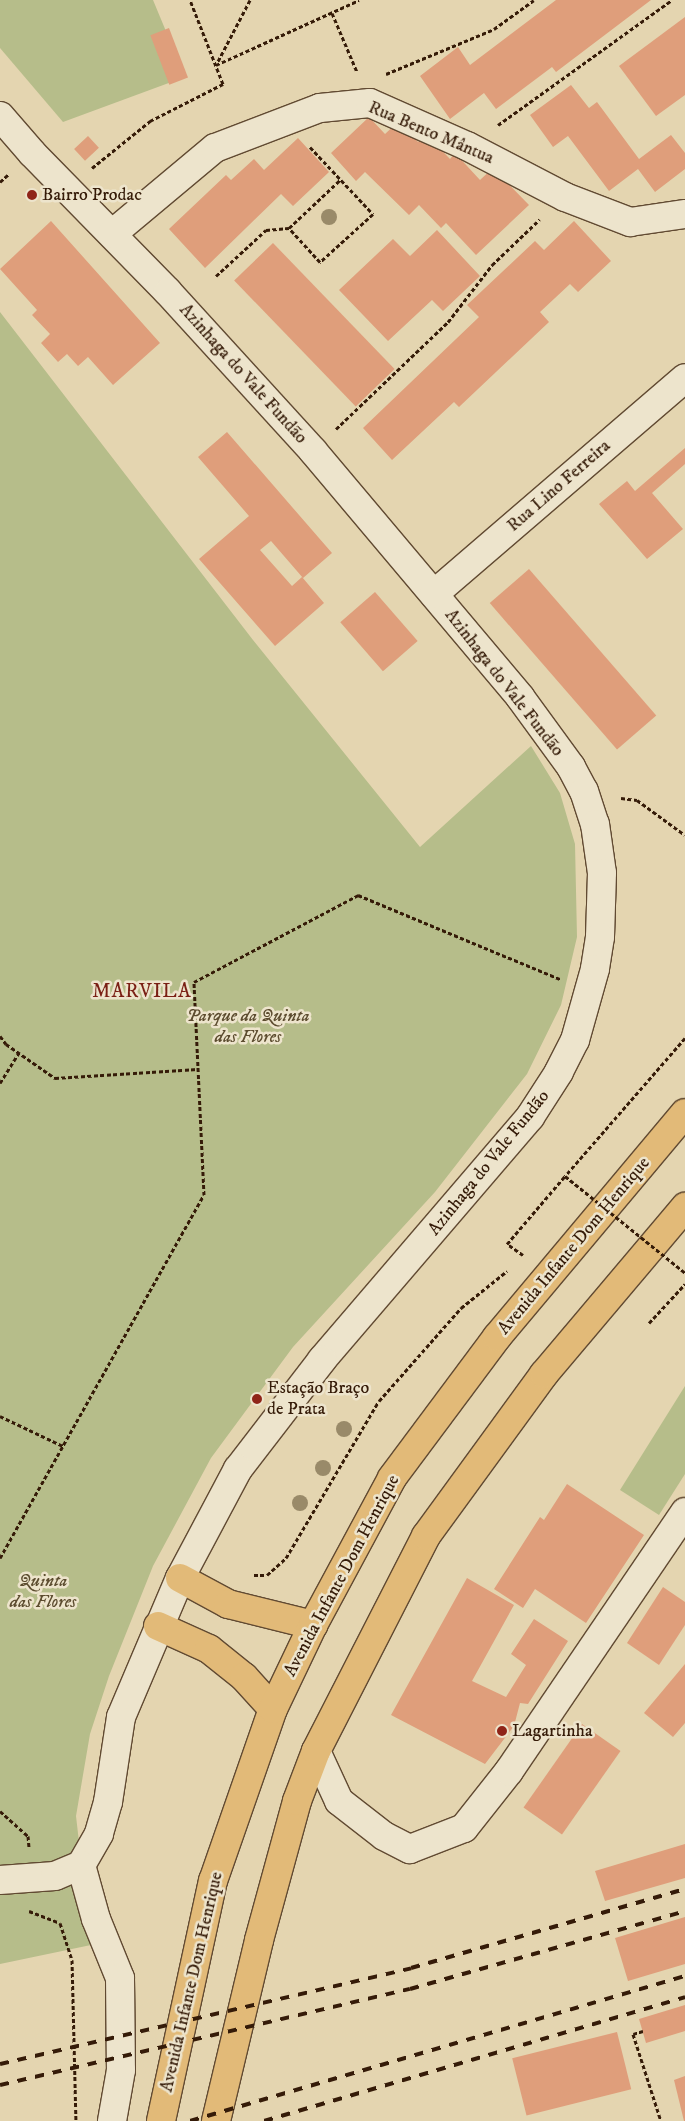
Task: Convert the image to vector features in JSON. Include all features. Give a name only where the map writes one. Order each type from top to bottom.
[{"type":"main road","name":"Avenida Infante Dom Henrique","points":[[160,2121],[211,1890],[273,1709],[313,1626],[392,1478],[497,1337],[685,1113]]},
{"type":"main road","points":[[216,2121],[284,1842],[316,1750],[426,1536],[544,1374],[685,1207]]},
{"type":"main road","points":[[180,1578],[228,1604],[313,1626]]},
{"type":"main road","points":[[158,1626],[209,1649],[244,1677],[273,1709]]},
{"type":"street","name":"Rua Bento Mântua","points":[[112,234],[215,148],[288,122],[320,108],[370,103],[468,146],[564,197],[630,222],[685,214]]},
{"type":"street","name":"Azinhaga do Vale Fundão","points":[[0,116],[313,451],[520,697],[571,767],[584,791],[595,824],[602,873],[600,936],[590,991],[575,1040],[530,1116],[278,1415],[238,1469],[180,1578],[121,1717],[108,1802],[98,1834],[81,1866]]},
{"type":"street","name":"Rua Lino Ferreira","points":[[434,594],[685,378]]},
{"type":"street","points":[[316,1750],[339,1801],[384,1836],[410,1849],[464,1828],[509,1771],[685,1512]]},
{"type":"street","points":[[0,1880],[55,1876],[81,1866],[96,1919],[120,1978],[121,2070],[112,2121]]},
{"type":"path","points":[[106,157],[150,121],[223,84],[190,0]]},
{"type":"path","points":[[216,65],[250,0]]},
{"type":"path","points":[[216,65],[359,0]]},
{"type":"path","points":[[380,77],[494,28],[534,0]]},
{"type":"path","points":[[468,146],[672,0]]},
{"type":"path","points":[[332,13],[359,76]]},
{"type":"path","points":[[288,122],[373,214],[320,262],[289,228]]},
{"type":"path","points":[[216,276],[266,230],[289,228],[341,179]]},
{"type":"path","points":[[313,451],[448,322],[492,264],[564,197]]},
{"type":"path","points":[[584,791],[636,800],[685,835]]},
{"type":"path","points":[[0,1558],[204,1195],[194,982],[358,895],[590,991]]},
{"type":"path","points":[[0,1036],[19,1053],[55,1078],[198,1069]]},
{"type":"path","points":[[518,1263],[525,1257],[507,1244],[685,1038]]},
{"type":"path","points":[[0,1083],[19,1053]]},
{"type":"path","points":[[565,1176],[685,1273]]},
{"type":"path","points":[[249,1576],[267,1575],[286,1558],[379,1401],[461,1308],[511,1268]]},
{"type":"path","points":[[649,1323],[685,1284]]},
{"type":"path","points":[[0,1416],[63,1446]]},
{"type":"path","points":[[0,1811],[28,1836],[29,1855]]},
{"type":"path","points":[[29,1905],[29,1913],[60,1923],[72,1960],[76,2121]]},
{"type":"path","points":[[643,2031],[633,2034],[661,2121]]},
{"type":"green space","points":[[0,0],[153,0],[185,77],[63,122],[0,48]]},
{"type":"green space","name":"Parque da Quinta das Flores","points":[[0,312],[253,640],[420,847],[531,746],[560,793],[575,844],[577,937],[561,1005],[527,1074],[435,1192],[293,1347],[211,1458],[153,1566],[109,1676],[90,1734],[76,1816],[91,1945],[0,1964]]},
{"type":"green space","points":[[685,1386],[685,1474],[659,1515],[620,1490]]},
{"type":"building","points":[[556,0],[651,0],[556,72],[552,67],[496,109],[484,93],[450,119],[420,76],[458,47],[470,65]]},
{"type":"building","points":[[685,17],[685,95],[656,116],[619,66]]},
{"type":"building","points":[[169,28],[188,77],[169,85],[150,35]]},
{"type":"building","points":[[571,85],[589,108],[597,102],[639,159],[671,135],[685,153],[685,169],[655,192],[638,169],[609,191],[568,136],[553,147],[530,115]]},
{"type":"building","points":[[369,117],[385,134],[399,121],[418,142],[426,134],[450,159],[455,153],[480,180],[493,168],[529,205],[476,255],[446,223],[441,228],[419,205],[409,215],[365,172],[356,181],[331,153]]},
{"type":"building","points":[[88,136],[99,148],[85,161],[74,149]]},
{"type":"building","points":[[298,138],[329,172],[293,206],[281,194],[205,268],[169,229],[226,175],[231,180],[254,159],[264,170]]},
{"type":"building","points":[[51,221],[160,343],[113,385],[88,357],[78,366],[67,354],[58,362],[41,343],[50,334],[32,315],[37,310],[0,269]]},
{"type":"building","points":[[574,221],[611,261],[578,292],[570,284],[540,312],[549,322],[459,407],[454,402],[392,460],[363,428],[479,317],[467,305],[535,241],[544,250]]},
{"type":"building","points":[[437,230],[480,276],[443,311],[432,300],[388,341],[339,290],[393,239],[410,256]]},
{"type":"building","points":[[273,243],[395,369],[356,406],[234,281]]},
{"type":"building","points":[[227,432],[332,553],[303,578],[271,541],[260,550],[292,586],[302,577],[324,603],[275,646],[199,559],[249,516],[198,457]]},
{"type":"building","points":[[685,448],[685,464],[652,493],[683,529],[647,559],[599,504],[627,481],[635,491]]},
{"type":"building","points":[[529,569],[656,715],[617,750],[490,603]]},
{"type":"building","points":[[375,592],[418,641],[383,671],[340,622]]},
{"type":"building","points":[[567,1484],[644,1535],[586,1623],[535,1589],[523,1608],[494,1589],[540,1517],[544,1520]]},
{"type":"building","points":[[467,1578],[514,1605],[472,1681],[506,1697],[526,1665],[511,1654],[534,1619],[568,1641],[528,1704],[520,1703],[514,1726],[485,1764],[391,1715]]},
{"type":"building","points":[[663,1587],[685,1602],[685,1625],[659,1665],[627,1643]]},
{"type":"building","points":[[685,1664],[685,1723],[673,1737],[644,1713]]},
{"type":"building","points":[[582,1724],[621,1751],[562,1835],[523,1808]]},
{"type":"building","points":[[685,1844],[685,1878],[605,1901],[595,1871]]},
{"type":"building","points":[[685,1917],[685,1964],[628,1981],[615,1938]]},
{"type":"building","points":[[685,2005],[685,2031],[646,2043],[639,2019]]},
{"type":"building","points":[[617,2032],[631,2089],[526,2115],[512,2058]]},
{"type":"building","points":[[685,2076],[685,2121],[684,2121],[674,2080]]},
{"type":"railway","points":[[0,2064],[411,1968],[685,1889]]},
{"type":"railway","points":[[0,2085],[410,1989],[685,1911]]},
{"type":"railway","points":[[190,2121],[685,1976]]},
{"type":"railway","points":[[264,2121],[685,1997]]},
{"type":"place","name":"Bairro Prodac","points":[[32,195]]},
{"type":"place","name":"Estação Braço de Prata","points":[[257,1399]]},
{"type":"place","name":"Lagartinha","points":[[502,1731]]},
{"type":"district","name":"MARVILA","points":[[142,991]]},
{"type":"park label","name":"Quinta das Flores","points":[[43,1592]]}]
